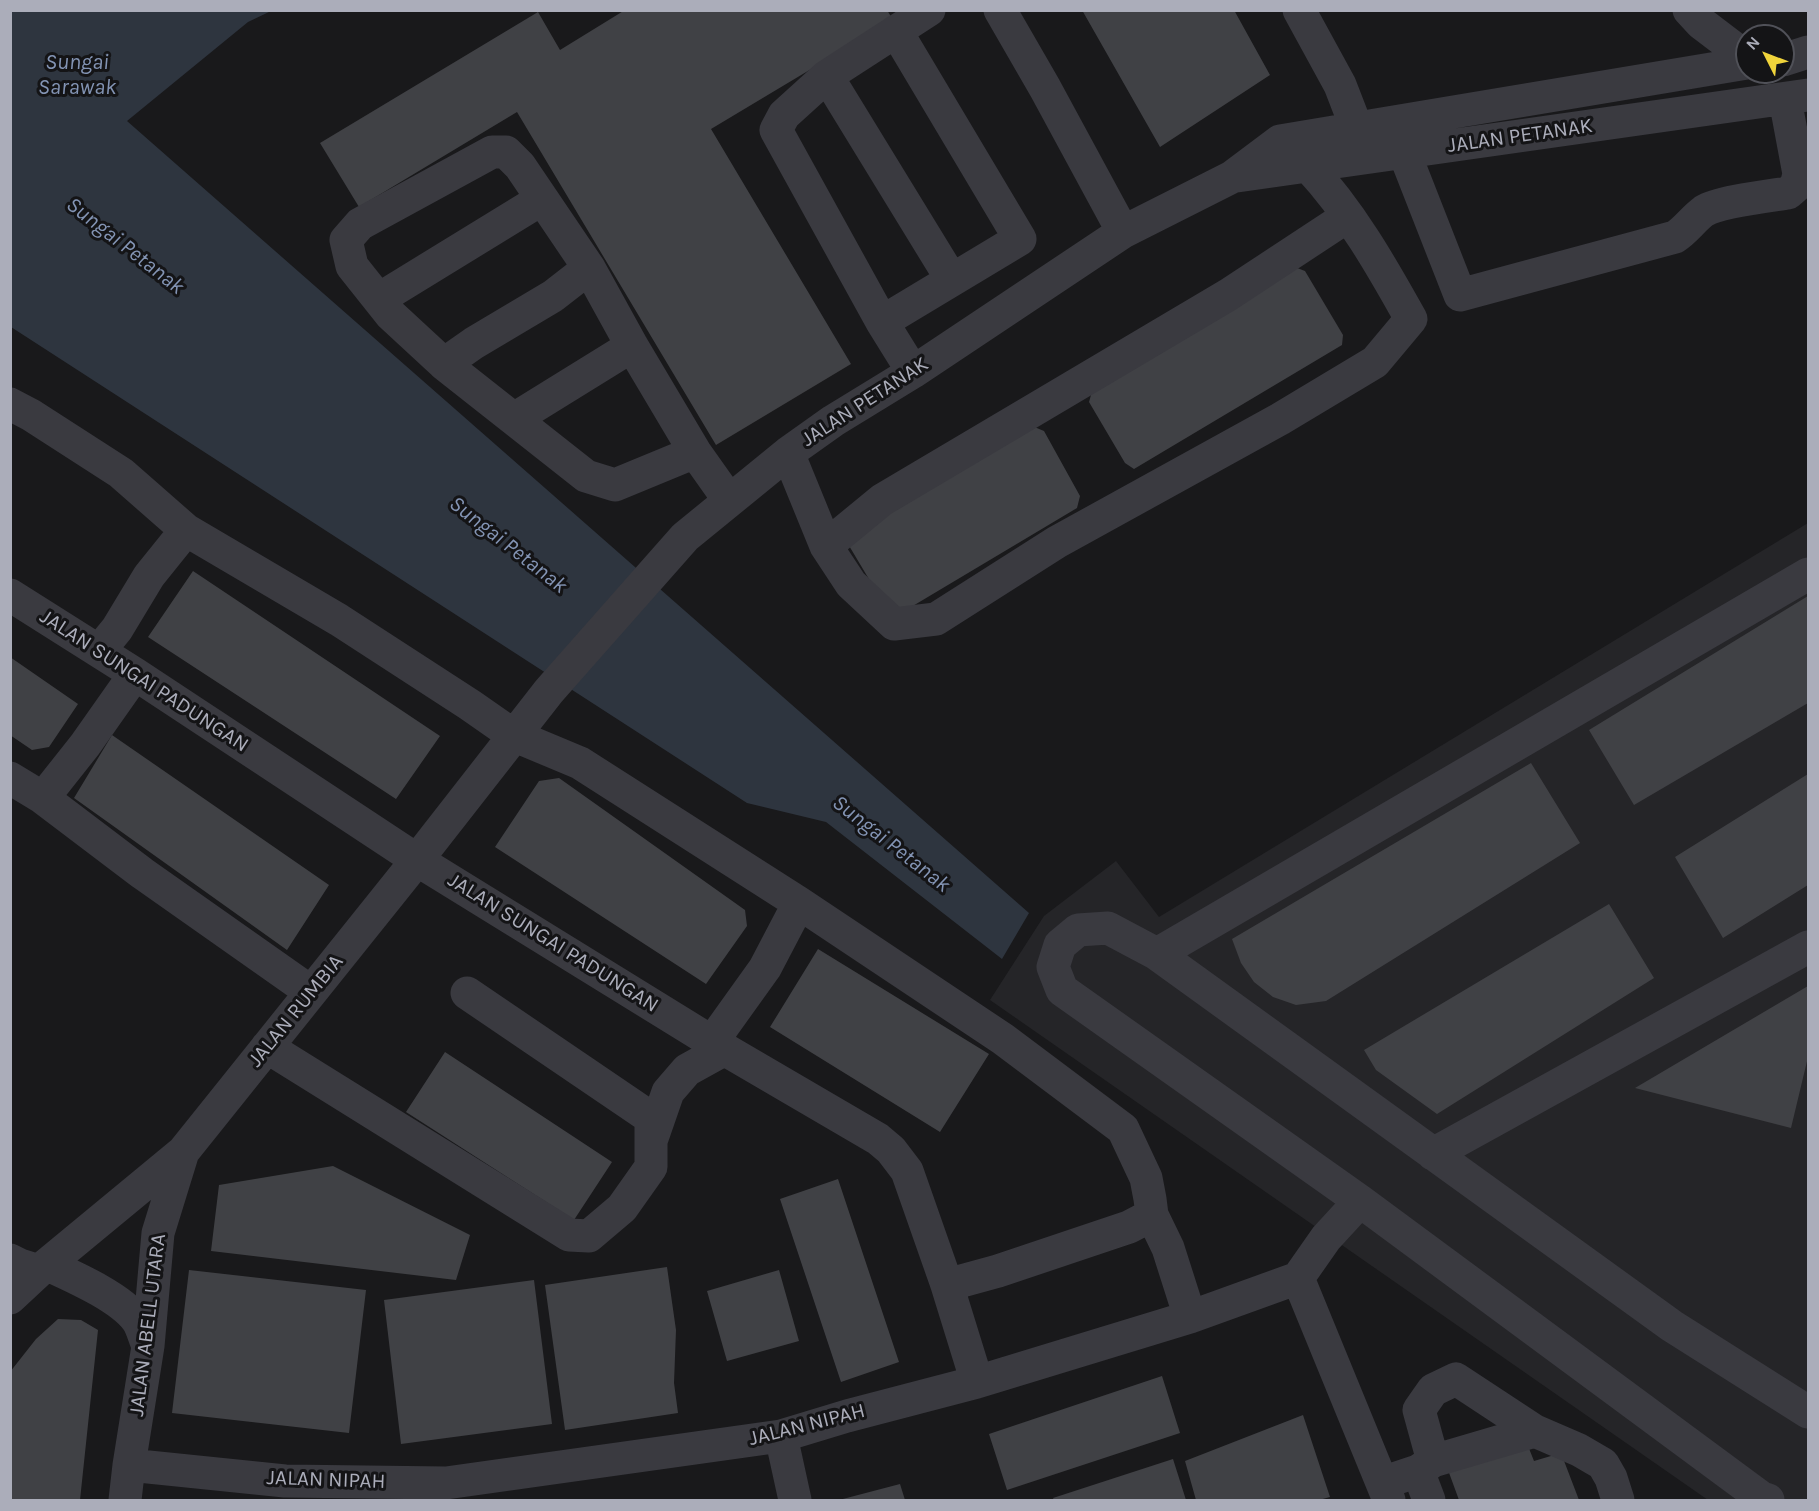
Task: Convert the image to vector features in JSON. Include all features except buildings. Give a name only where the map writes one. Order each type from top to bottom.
[{"type":"street","points":[[913,372],[882,322],[776,130],[784,115],[827,76],[929,10]]},
{"type":"street","points":[[1000,10],[1123,232]]},
{"type":"street","points":[[1299,10],[1340,85],[1357,129]]},
{"type":"street","points":[[1689,10],[1701,23],[1735,49]]},
{"type":"street","points":[[882,322],[1020,239],[896,32]]},
{"type":"street","name":"JALAN PETANAK","points":[[549,691],[685,537],[788,453],[1123,232],[1232,177],[1280,141],[1735,65]]},
{"type":"street","points":[[827,76],[952,280]]},
{"type":"street","points":[[1404,152],[1460,295],[1676,237],[1704,211],[1716,206],[1788,193],[1796,186],[1799,174],[1797,97]]},
{"type":"street","name":"JALAN PETANAK","points":[[1232,177],[1797,97]]},
{"type":"street","points":[[695,452],[615,485],[586,476],[444,364],[391,315],[352,266],[346,240],[360,224],[492,152],[506,152],[520,166],[589,268],[695,452],[729,500]]},
{"type":"street","points":[[788,453],[826,546],[851,584],[894,624],[936,619],[1057,542],[1280,419],[1375,362],[1411,318],[1379,261],[1329,188],[1308,166]]},
{"type":"street","points":[[379,299],[542,199]]},
{"type":"street","points":[[826,546],[882,500],[1228,295],[1348,216]]},
{"type":"street","points":[[444,364],[474,343],[553,296],[589,268]]},
{"type":"street","points":[[514,419],[632,346]]},
{"type":"street","points":[[10,404],[31,415],[120,473],[186,530],[339,620],[513,735],[580,763],[799,903],[1003,1039],[1123,1129],[1146,1178],[1152,1215],[1168,1248],[1190,1317]]},
{"type":"street","points":[[99,651],[117,629],[149,576],[186,530]]},
{"type":"street","points":[[1157,954],[1809,574]]},
{"type":"street","name":"JALAN SUNGAI PADUNGAN","points":[[10,595],[135,674],[417,860],[719,1045],[878,1139],[891,1150],[907,1171],[977,1382]]},
{"type":"street","points":[[43,798],[85,745],[135,674]]},
{"type":"street","name":"JALAN RUMBIA","points":[[10,1298],[32,1265],[183,1152],[549,691]]},
{"type":"street","points":[[10,778],[43,798],[142,873],[311,992]]},
{"type":"street","points":[[651,1141],[668,1092],[687,1070],[719,1045],[765,968],[799,903]]},
{"type":"street","points":[[1768,1500],[1360,1201],[1062,990],[1053,967],[1060,945],[1078,930],[1108,928],[1157,954],[1672,1326],[1809,1412]]},
{"type":"street","points":[[1433,1154],[1809,947]]},
{"type":"street","points":[[267,1047],[569,1235],[588,1236],[622,1208],[651,1167],[651,1118],[467,993]]},
{"type":"street","name":"JALAN ABELL UTARA","points":[[125,1500],[148,1346],[158,1233],[183,1152]]},
{"type":"street","points":[[1360,1201],[1326,1238],[1298,1278],[1386,1492],[1427,1478],[1536,1431]]},
{"type":"street","points":[[947,1286],[1129,1227],[1152,1215]]},
{"type":"street","points":[[32,1265],[81,1280],[125,1307],[138,1321],[148,1346]]},
{"type":"street","name":"JALAN NIPAH","points":[[129,1465],[285,1481],[446,1483],[781,1436],[977,1382],[1190,1317],[1298,1278]]},
{"type":"street","points":[[1427,1478],[1419,1410],[1432,1390],[1456,1379],[1536,1431],[1579,1450],[1603,1464],[1611,1478],[1618,1500]]},
{"type":"street","points":[[781,1436],[795,1500]]},
{"type":"shaded area","points":[[1808,523],[1808,1500],[1708,1500],[990,1000],[1044,916],[1116,861],[1159,917]]},
{"type":"water","points":[[10,11],[271,11],[248,22],[127,121],[1029,913],[1002,959],[826,822],[747,803],[11,327]]},
{"type":"water label","name":"Sungai Sarawak","points":[[77,76]]},
{"type":"water label","name":"Sungai Petanak","points":[[125,246]]},
{"type":"water label","name":"Sungai Petanak","points":[[508,545]]},
{"type":"water label","name":"Sungai Petanak","points":[[891,844]]}]
